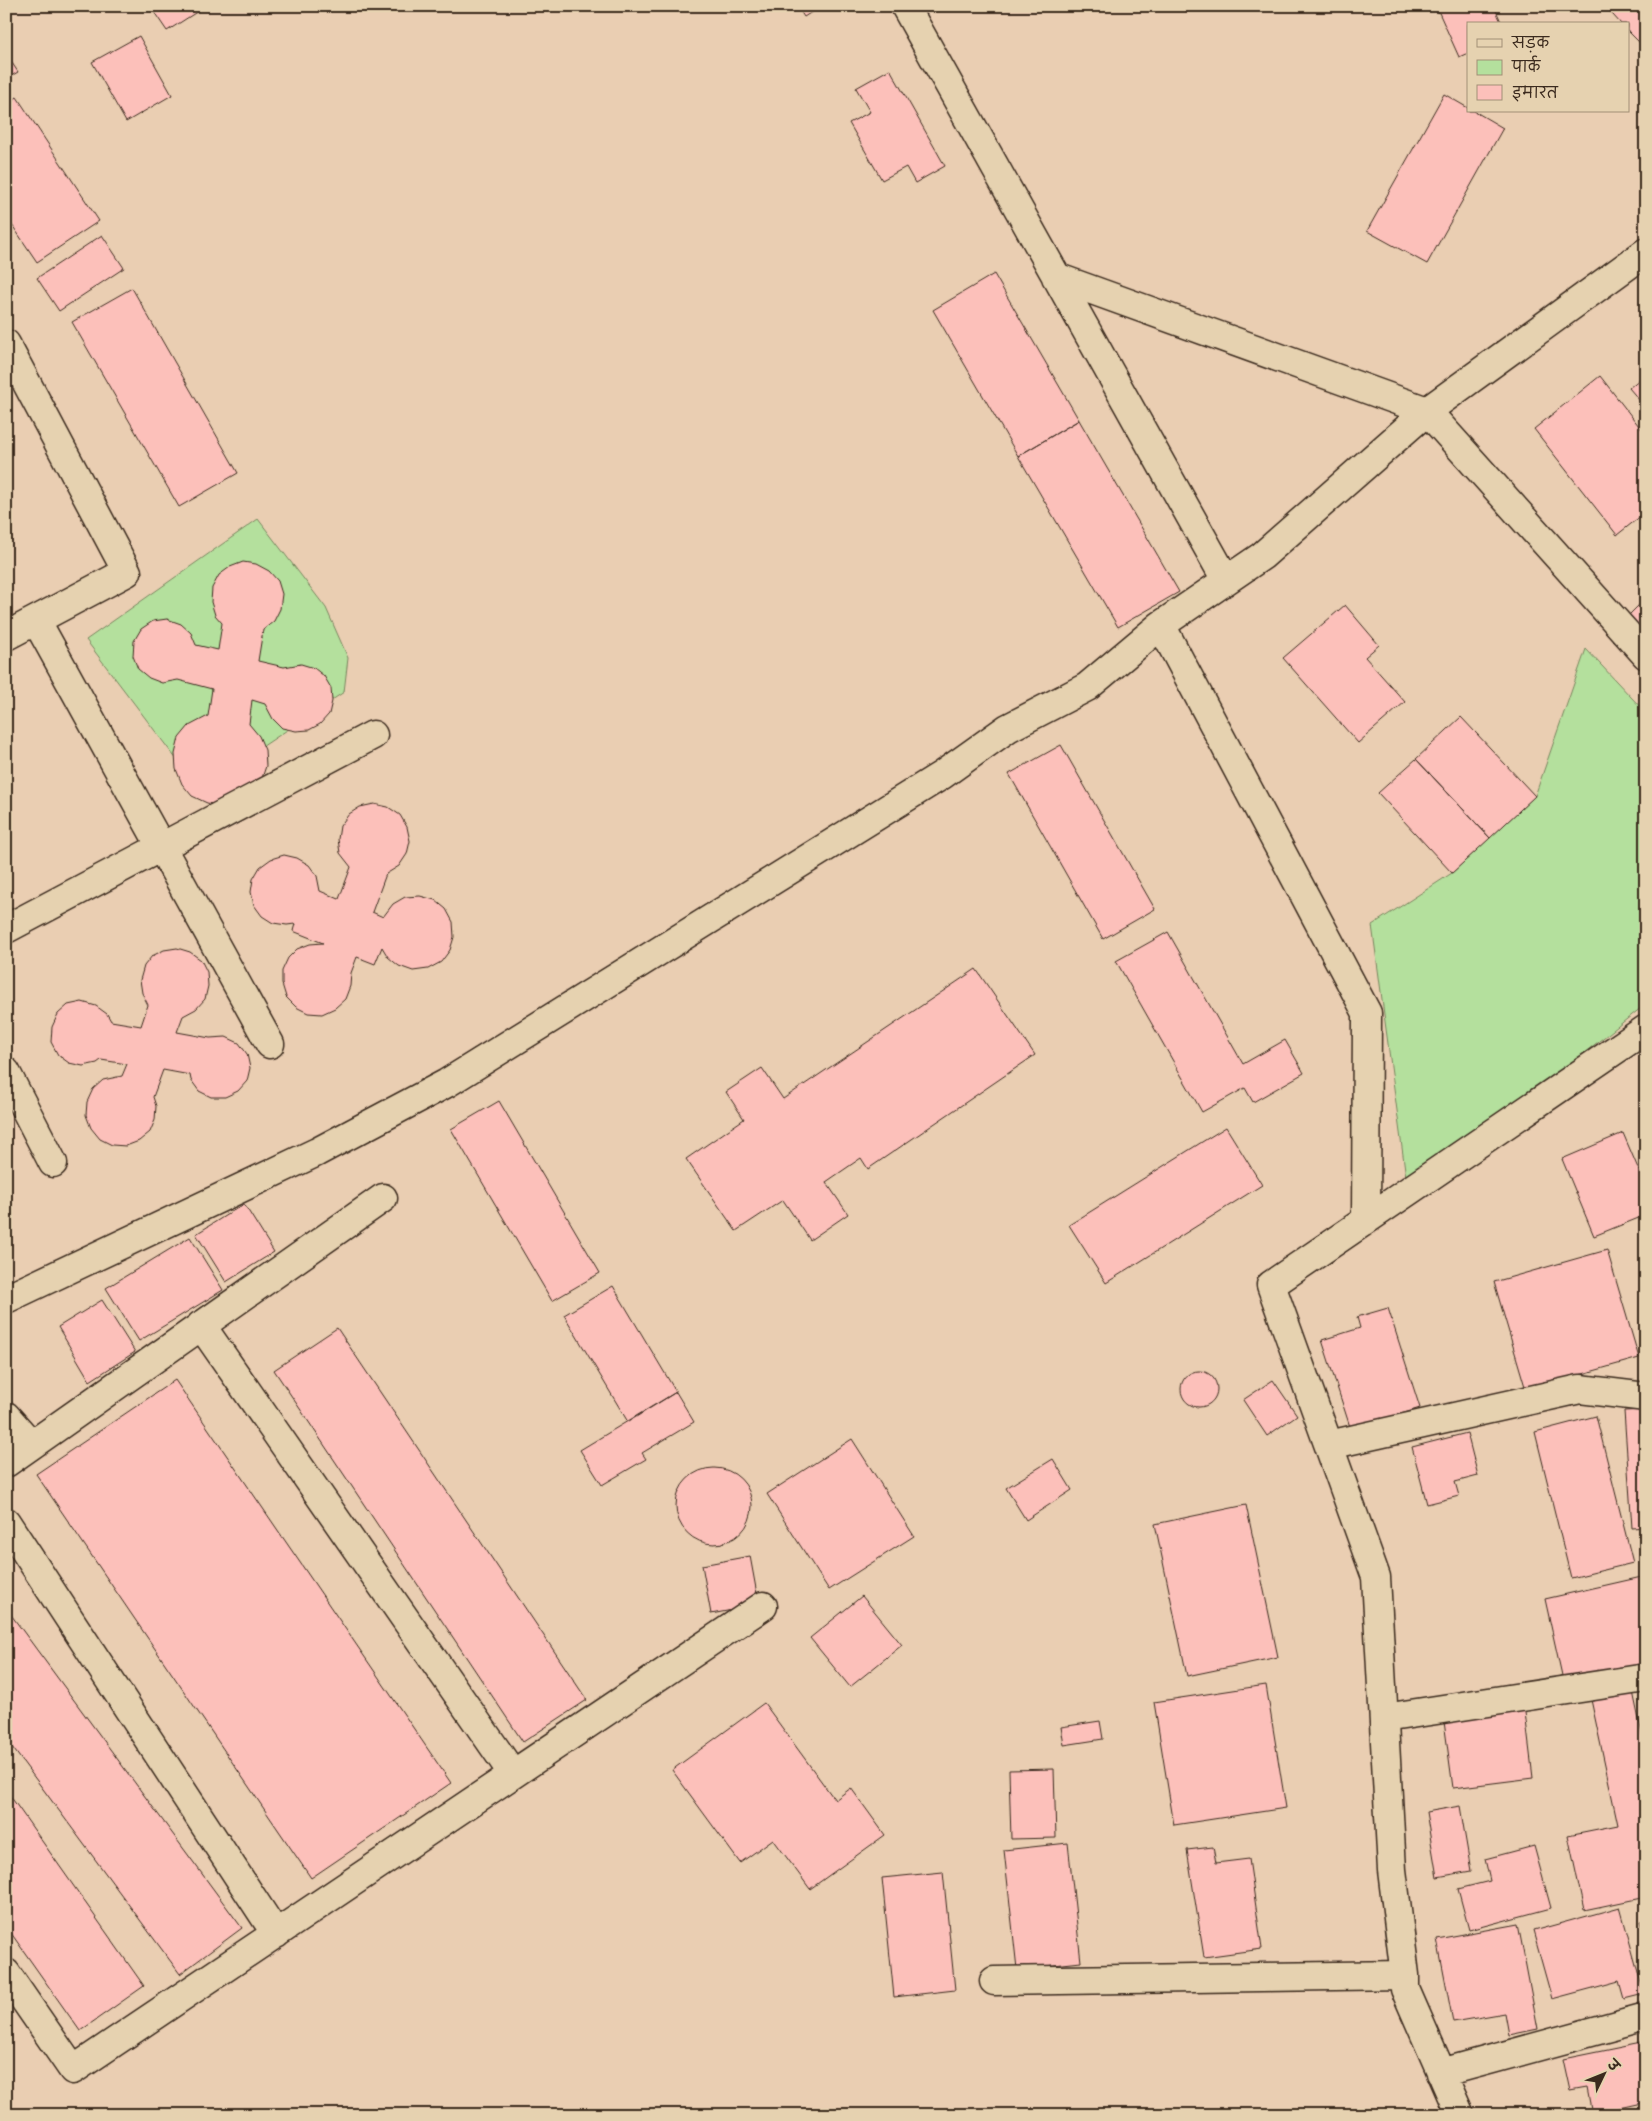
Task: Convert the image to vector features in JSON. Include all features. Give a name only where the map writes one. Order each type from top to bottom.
[{"type":"street","points":[[905,6],[1226,580]]},
{"type":"street","points":[[6,1299],[317,1152],[447,1084],[942,775],[1008,728],[1087,687],[1161,625],[1262,556],[1427,411],[1646,252]]},
{"type":"street","points":[[1056,277],[1427,411],[1646,654]]},
{"type":"street","points":[[6,344],[127,572],[6,636]]},
{"type":"street","points":[[36,620],[270,1044]]},
{"type":"street","points":[[1161,625],[1367,1013],[1366,1220]]},
{"type":"street","points":[[6,929],[373,735]]},
{"type":"street","points":[[1460,2115],[1404,1989],[1405,1974],[1392,1870],[1376,1577],[1271,1285],[1646,1029]]},
{"type":"street","points":[[6,1072],[53,1163]]},
{"type":"street","points":[[6,1463],[383,1198]]},
{"type":"street","points":[[201,1325],[512,1774]]},
{"type":"street","points":[[1329,1445],[1580,1389],[1646,1397]]},
{"type":"street","points":[[6,1416],[31,1444]]},
{"type":"street","points":[[6,1522],[276,1934]]},
{"type":"street","points":[[6,1973],[73,2070],[764,1606]]},
{"type":"street","points":[[1384,1718],[1646,1678]]},
{"type":"street","points":[[994,1981],[1405,1974]]},
{"type":"street","points":[[1441,2073],[1646,2017]]},
{"type":"green space","points":[[258,519],[326,608],[348,658],[344,692],[199,789],[86,640]]},
{"type":"green space","points":[[1586,649],[1646,713],[1646,1004],[1408,1192],[1372,925],[1452,873],[1535,796]]},
{"type":"building","points":[[150,6],[206,6],[167,31]]},
{"type":"building","points":[[797,6],[821,6],[804,17]]},
{"type":"building","points":[[1436,6],[1494,6],[1501,22],[1467,22],[1467,53],[1459,57]]},
{"type":"building","points":[[1605,6],[1646,6],[1646,49],[1630,33],[1630,22],[1619,22]]},
{"type":"building","points":[[139,36],[172,95],[126,122],[92,62]]},
{"type":"building","points":[[6,54],[18,72],[6,79]]},
{"type":"building","points":[[890,69],[945,166],[915,183],[906,167],[882,180],[849,123],[870,112],[856,88]]},
{"type":"building","points":[[1444,94],[1467,107],[1467,112],[1476,112],[1503,128],[1427,264],[1367,231]]},
{"type":"building","points":[[17,97],[99,221],[37,262],[6,216],[6,104]]},
{"type":"building","points":[[102,235],[124,268],[59,311],[37,278]]},
{"type":"building","points":[[994,274],[1079,420],[1018,456],[933,310]]},
{"type":"building","points":[[132,288],[238,473],[179,507],[72,322]]},
{"type":"building","points":[[1646,374],[1646,408],[1629,388]]},
{"type":"building","points":[[1600,376],[1646,435],[1646,512],[1617,535],[1534,429]]},
{"type":"building","points":[[1079,420],[1179,592],[1118,627],[1018,456]]},
{"type":"building","points":[[243,562],[256,564],[269,571],[278,581],[282,594],[280,609],[274,621],[263,630],[258,661],[284,667],[301,664],[314,668],[324,676],[331,688],[332,701],[329,714],[320,724],[309,730],[296,731],[282,728],[273,719],[265,704],[252,700],[249,724],[259,736],[265,750],[266,766],[261,781],[223,806],[207,803],[192,796],[182,784],[176,769],[175,754],[179,738],[189,726],[208,716],[212,689],[178,680],[162,683],[149,678],[138,669],[133,656],[134,641],[141,629],[153,621],[167,619],[181,624],[191,633],[196,645],[218,650],[222,623],[215,615],[211,602],[212,588],[219,575],[230,567]]},
{"type":"building","points":[[1646,598],[1646,638],[1625,619]]},
{"type":"building","points":[[1345,605],[1379,645],[1365,657],[1405,702],[1358,743],[1283,658]]},
{"type":"building","points":[[1461,717],[1535,796],[1490,838],[1416,759]]},
{"type":"building","points":[[1061,745],[1155,909],[1103,939],[1009,774]]},
{"type":"building","points":[[1416,759],[1490,838],[1452,873],[1378,793]]},
{"type":"building","points":[[374,804],[388,807],[400,815],[407,827],[410,841],[407,854],[399,866],[386,874],[372,912],[383,917],[393,904],[405,897],[420,896],[435,900],[446,909],[453,922],[454,937],[450,950],[441,962],[428,969],[413,971],[399,966],[388,957],[382,947],[375,964],[357,957],[345,999],[335,1008],[322,1014],[308,1013],[296,1007],[286,997],[282,984],[282,971],[288,958],[297,949],[310,944],[323,943],[293,931],[295,924],[273,923],[262,916],[254,905],[251,892],[253,879],[260,867],[271,859],[284,855],[297,858],[309,865],[317,876],[320,891],[339,899],[351,867],[340,853],[338,839],[340,826],[349,814],[360,807]]},
{"type":"building","points":[[1168,932],[1243,1064],[1285,1040],[1304,1073],[1253,1102],[1245,1088],[1202,1112],[1116,961]]},
{"type":"building","points":[[177,948],[190,952],[201,960],[207,972],[208,986],[205,999],[196,1009],[183,1016],[177,1032],[210,1038],[226,1037],[239,1043],[247,1054],[250,1068],[247,1081],[238,1091],[225,1097],[211,1097],[199,1091],[191,1080],[190,1075],[163,1070],[153,1097],[156,1106],[155,1120],[150,1132],[139,1141],[126,1146],[112,1145],[100,1139],[91,1128],[86,1115],[87,1102],[93,1089],[103,1080],[122,1076],[127,1064],[101,1060],[97,1063],[83,1066],[69,1063],[58,1055],[51,1042],[52,1027],[58,1014],[68,1005],[82,1002],[96,1006],[107,1014],[111,1021],[141,1026],[148,1005],[142,993],[140,980],[144,966],[152,956],[164,950]]},
{"type":"building","points":[[976,969],[1035,1055],[868,1169],[861,1158],[826,1182],[848,1214],[810,1240],[783,1200],[736,1231],[686,1159],[744,1119],[726,1092],[762,1068],[783,1099]]},
{"type":"building","points":[[499,1101],[600,1273],[552,1301],[451,1129]]},
{"type":"building","points":[[1226,1127],[1262,1185],[1106,1283],[1069,1225]]},
{"type":"building","points":[[1623,1133],[1646,1187],[1646,1215],[1594,1236],[1562,1159]]},
{"type":"building","points":[[244,1204],[274,1252],[226,1282],[196,1234]]},
{"type":"building","points":[[190,1237],[223,1290],[139,1341],[106,1288]]},
{"type":"building","points":[[1607,1250],[1639,1358],[1526,1390],[1494,1282]]},
{"type":"building","points":[[613,1286],[676,1392],[628,1422],[564,1315]]},
{"type":"building","points":[[102,1300],[135,1352],[90,1381],[58,1327]]},
{"type":"building","points":[[1388,1308],[1420,1408],[1351,1430],[1322,1340],[1360,1328],[1357,1317]]},
{"type":"building","points":[[337,1328],[587,1700],[523,1742],[274,1370]]},
{"type":"building","points":[[1199,1371],[1212,1376],[1217,1389],[1212,1402],[1199,1407],[1186,1402],[1181,1389],[1186,1376]]},
{"type":"building","points":[[175,1380],[451,1783],[311,1878],[36,1474]]},
{"type":"building","points":[[1273,1380],[1297,1415],[1267,1436],[1243,1400]]},
{"type":"building","points":[[676,1392],[694,1422],[642,1453],[646,1459],[602,1485],[580,1450]]},
{"type":"building","points":[[1646,1410],[1646,1527],[1632,1528],[1624,1411]]},
{"type":"building","points":[[1596,1416],[1633,1563],[1571,1578],[1535,1432]]},
{"type":"building","points":[[1467,1433],[1478,1476],[1455,1482],[1459,1496],[1427,1504],[1412,1447]]},
{"type":"building","points":[[852,1439],[914,1536],[829,1590],[767,1494]]},
{"type":"building","points":[[1053,1459],[1072,1490],[1026,1520],[1006,1488]]},
{"type":"building","points":[[722,1468],[735,1474],[746,1485],[752,1498],[750,1521],[735,1538],[722,1544],[706,1544],[693,1538],[678,1521],[676,1498],[682,1485],[699,1470]]},
{"type":"building","points":[[1246,1505],[1278,1657],[1187,1676],[1155,1524]]},
{"type":"building","points":[[750,1556],[759,1605],[711,1614],[702,1565]]},
{"type":"building","points":[[1646,1576],[1646,1671],[1565,1689],[1545,1599]]},
{"type":"building","points":[[862,1596],[902,1645],[850,1687],[810,1638]]},
{"type":"building","points":[[6,1608],[242,1928],[180,1974],[6,1739]]},
{"type":"building","points":[[1266,1685],[1286,1808],[1174,1825],[1154,1702]]},
{"type":"building","points":[[1632,1687],[1646,1753],[1646,1897],[1584,1910],[1568,1835],[1618,1825],[1590,1695]]},
{"type":"building","points":[[764,1703],[835,1800],[851,1788],[885,1835],[810,1889],[773,1839],[740,1863],[672,1770]]},
{"type":"building","points":[[1524,1704],[1533,1778],[1453,1788],[1443,1714]]},
{"type":"building","points":[[1100,1721],[1103,1739],[1064,1745],[1061,1727]]},
{"type":"building","points":[[1054,1769],[1056,1838],[1011,1839],[1009,1770]]},
{"type":"building","points":[[6,1790],[144,1986],[80,2031],[6,1926]]},
{"type":"building","points":[[1460,1806],[1471,1871],[1437,1877],[1426,1812]]},
{"type":"building","points":[[1068,1843],[1081,1962],[1017,1969],[1004,1850]]},
{"type":"building","points":[[1534,1846],[1551,1908],[1469,1930],[1458,1889],[1490,1881],[1485,1859]]},
{"type":"building","points":[[1213,1847],[1216,1863],[1249,1859],[1262,1949],[1204,1957],[1187,1850]]},
{"type":"building","points":[[943,1872],[955,1990],[894,1997],[882,1878]]},
{"type":"building","points":[[1620,1907],[1644,1994],[1624,1999],[1619,1981],[1552,1999],[1533,1931]]},
{"type":"building","points":[[1646,1920],[1646,1943],[1641,1921]]},
{"type":"building","points":[[1518,1924],[1538,2029],[1509,2035],[1505,2013],[1453,2022],[1437,1939]]},
{"type":"building","points":[[1646,2042],[1646,2102],[1592,2114],[1587,2088],[1570,2091],[1563,2059]]}]
